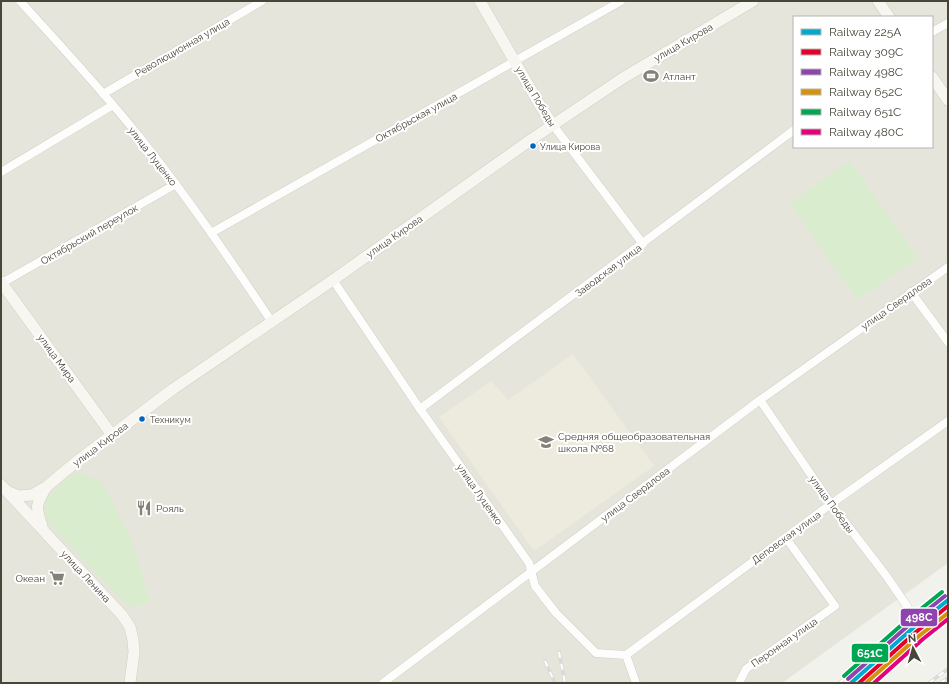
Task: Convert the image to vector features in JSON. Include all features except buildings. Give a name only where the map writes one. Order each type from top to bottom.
[{"type":"street","name":"улица Луценко","points":[[20,1],[113,105],[176,184],[272,322]]},
{"type":"street","name":"Революционная улица","points":[[103,94],[262,1]]},
{"type":"street","name":"улица Победы","points":[[480,1],[541,107],[643,244]]},
{"type":"street","name":"Октябрьская улица","points":[[211,233],[622,1]]},
{"type":"street","name":"улица Кирова","points":[[4,488],[18,496],[32,494],[46,487],[173,389],[333,280],[553,124],[623,78],[753,1]]},
{"type":"street","points":[[878,1],[888,16]]},
{"type":"street","points":[[933,31],[948,23]]},
{"type":"street","points":[[933,78],[948,100]]},
{"type":"street","points":[[1,172],[113,105]]},
{"type":"street","name":"Заводская улица","points":[[420,409],[793,131]]},
{"type":"street","name":"Октябрьский переулок","points":[[2,283],[176,184]]},
{"type":"street","name":"улица Свердлова","points":[[383,683],[760,400],[948,267]]},
{"type":"street","name":"улица Луценко","points":[[333,280],[420,409],[529,563],[535,586],[556,613],[596,653],[626,655]]},
{"type":"street","name":"улица Мира","points":[[2,283],[112,435]]},
{"type":"street","points":[[911,292],[948,342]]},
{"type":"street","name":"улица Победы","points":[[760,400],[831,504],[885,574],[907,606]]},
{"type":"street","name":"Деповская улица","points":[[626,655],[831,504],[948,421]]},
{"type":"street","name":"улица Кирова","points":[[43,530],[37,513],[37,502],[46,487]]},
{"type":"street","name":"улица Ленина","points":[[4,488],[122,615],[130,627],[134,652],[130,683]]},
{"type":"street","name":"Перонная улица","points":[[739,683],[746,669],[835,606],[786,538]]},
{"type":"street","points":[[626,655],[636,683]]},
{"type":"shaded area","points":[[1,1],[948,1],[948,563],[782,683],[1,683]]},
{"type":"shaded area","name":"Средняя общеобразовательная школа №68","points":[[573,354],[654,466],[534,551],[439,417],[491,381],[508,400]]},
{"type":"green space","points":[[850,161],[918,258],[857,300],[790,203]]},
{"type":"green space","points":[[72,474],[85,474],[102,483],[131,538],[150,603],[129,607],[47,521],[44,501]]},
{"type":"railway","points":[[839,683],[913,628]]},
{"type":"railway","points":[[559,652],[565,683]]},
{"type":"railway","points":[[545,661],[555,683]]},
{"type":"railway","points":[[929,683],[948,669]]},
{"type":"railway","points":[[940,683],[948,678]]},
{"type":"rail line","name":"651С","points":[[844,676],[906,621],[942,592]]},
{"type":"rail line","name":"498С","points":[[848,679],[910,624],[945,596]]},
{"type":"rail line","name":"225А","points":[[851,683],[913,628],[948,600]]},
{"type":"rail line","name":"309С","points":[[859,683],[916,632],[948,606]]},
{"type":"rail line","name":"652С","points":[[866,683],[919,636],[948,613]]},
{"type":"rail line","name":"480С","points":[[874,683],[923,639],[948,619]]},
{"type":"place","name":"Атлант","points":[[651,76]]},
{"type":"place","name":"Улица Кирова","points":[[533,146]]},
{"type":"place","name":"Техникум","points":[[142,419]]},
{"type":"place","name":"Средняя общеобразовательная школа №68","points":[[546,442]]},
{"type":"place","name":"Рояль","points":[[144,508]]},
{"type":"place","name":"Океан","points":[[57,578]]}]
